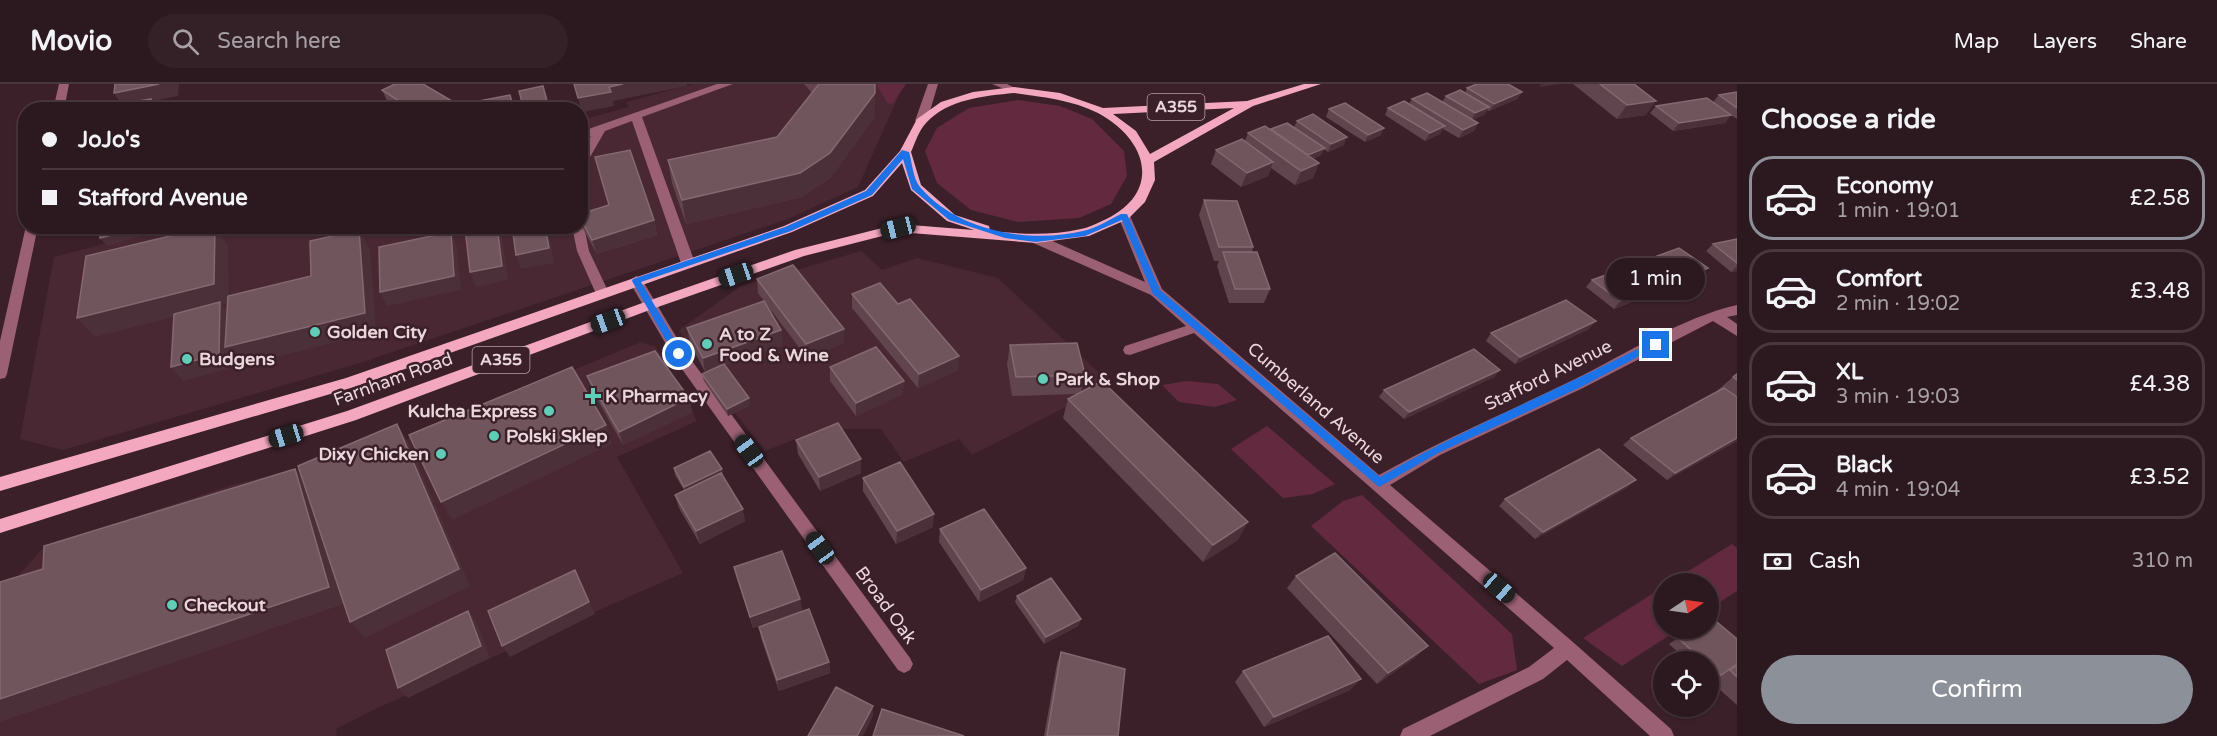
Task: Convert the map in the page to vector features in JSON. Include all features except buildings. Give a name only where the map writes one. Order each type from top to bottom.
[{"type":"main road","name":"Farnham Road","points":[[1148,160],[1249,104],[1316,84]]},
{"type":"main road","name":"Farnham Road","points":[[0,484],[349,383],[788,229],[869,193],[905,152],[921,121],[945,104],[977,94],[1014,90],[1060,96],[1102,111],[1132,133],[1148,160],[1149,180],[1141,199],[1124,216],[1085,233],[1036,239],[898,228],[800,253],[650,305],[351,416],[0,526]]},
{"type":"main road","name":"Farnham Road","points":[[1102,111],[1249,104]]},
{"type":"main road","name":"Farnham Road","points":[[905,152],[915,187],[951,218],[1008,236]]},
{"type":"street","points":[[60,102],[64,84]]},
{"type":"street","points":[[588,134],[683,98],[728,84]]},
{"type":"street","points":[[921,121],[933,84]]},
{"type":"street","points":[[997,84],[1014,90]]},
{"type":"street","points":[[636,117],[688,263]]},
{"type":"street","points":[[588,150],[600,130]]},
{"type":"street","name":"Cumberland Avenue","points":[[1124,216],[1156,292]]},
{"type":"street","points":[[0,374],[30,234]]},
{"type":"street","points":[[580,234],[583,251],[602,293]]},
{"type":"street","name":"Cumberland Avenue","points":[[1036,239],[1156,292],[1379,483],[1664,736]]},
{"type":"street","name":"Broad Oak","points":[[636,281],[679,354],[904,664]]},
{"type":"street","name":"Stafford Avenue","points":[[1379,483],[1435,451],[1578,384],[1714,315],[1737,310]]},
{"type":"street","points":[[1714,315],[1737,331]]},
{"type":"street","points":[[1130,350],[1197,327]]},
{"type":"street","points":[[1410,736],[1536,674],[1568,649]]},
{"type":"shaded area","points":[[694,84],[904,84],[858,187],[788,219],[360,363],[63,450],[20,439],[54,257],[142,234],[588,234],[588,118],[629,107],[626,102]]},
{"type":"shaded area","points":[[876,84],[906,84],[893,103],[888,104]]},
{"type":"shaded area","points":[[1018,100],[1060,106],[1092,119],[1124,151],[1127,176],[1111,204],[1079,218],[1018,222],[971,210],[937,183],[925,151],[937,128],[969,108]]},
{"type":"shaded area","points":[[861,251],[882,270],[917,258],[998,278],[1111,384],[972,455],[959,439],[904,462],[881,429],[821,429],[765,451],[715,387],[679,330],[741,286]]},
{"type":"shaded area","points":[[641,342],[656,347],[697,421],[617,457],[683,573],[375,709],[336,729],[337,736],[0,736],[0,596],[44,547],[232,485],[388,447]]},
{"type":"shaded area","points":[[1187,381],[1218,384],[1237,400],[1215,407],[1179,402],[1162,385]]},
{"type":"shaded area","points":[[1267,426],[1335,484],[1313,494],[1283,498],[1231,449]]},
{"type":"shaded area","points":[[1362,495],[1512,634],[1517,670],[1479,684],[1311,526],[1343,501]]},
{"type":"shaded area","points":[[1732,544],[1737,548],[1737,591],[1719,603],[1719,573],[1685,573]]},
{"type":"shaded area","points":[[1653,593],[1653,639],[1664,639],[1622,666],[1583,638]]},
{"type":"place","name":"Golden City","points":[[315,332]]},
{"type":"place","name":"A to Z Food & Wine","points":[[707,344]]},
{"type":"place","name":"Budgens","points":[[187,359]]},
{"type":"place","name":"Park & Shop","points":[[1043,379]]},
{"type":"place","name":"K Pharmacy","points":[[593,396]]},
{"type":"place","name":"Kulcha Express","points":[[549,411]]},
{"type":"place","name":"Polski Sklep","points":[[494,436]]},
{"type":"place","name":"Dixy Chicken","points":[[441,454]]},
{"type":"place","name":"Checkout","points":[[172,605]]},
{"type":"route","points":[[679,354],[636,281],[788,229],[869,193],[905,152],[915,187],[951,218],[1008,236],[1036,239],[1085,233],[1124,216],[1156,292],[1379,483],[1435,451],[1656,345]]}]
